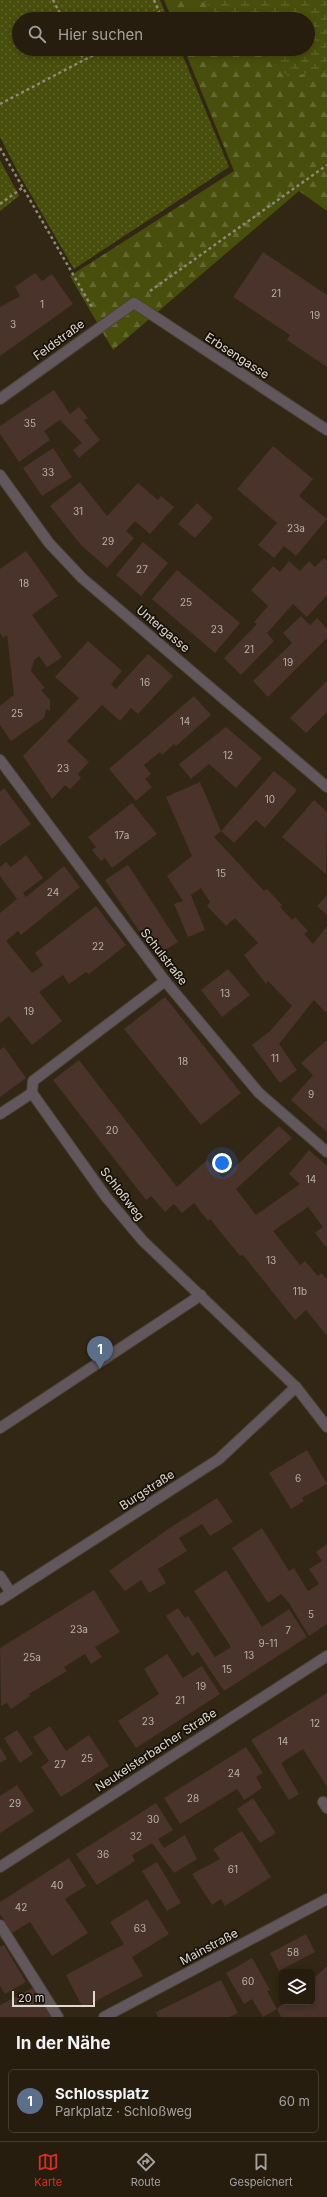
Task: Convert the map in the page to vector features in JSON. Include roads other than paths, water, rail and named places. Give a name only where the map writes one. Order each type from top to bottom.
[{"type":"street","name":"Feldstraße","points":[[0,399],[134,303]]},
{"type":"street","name":"Erbsengasse","points":[[134,303],[327,430]]},
{"type":"street","name":"Untergasse","points":[[0,474],[49,543],[82,578],[327,787]]},
{"type":"street","name":"Schulstraße","points":[[0,760],[164,981],[258,1093],[327,1152]]},
{"type":"street","points":[[0,1114],[32,1093],[33,1081],[164,981]]},
{"type":"street","name":"Schloßweg","points":[[32,1093],[106,1197],[143,1241],[201,1294],[296,1387],[327,1427]]},
{"type":"street","points":[[0,1428],[201,1294]]},
{"type":"street","name":"Burgstraße","points":[[0,1600],[218,1459],[296,1387]]},
{"type":"street","points":[[0,1576],[11,1593]]},
{"type":"street","name":"Neukelsterbacher Straße","points":[[0,1867],[327,1656]]},
{"type":"street","name":"Mainstraße","points":[[104,2017],[327,1899]]},
{"type":"street","points":[[0,1925],[58,2017]]},
{"type":"place","name":"Schlossplatz","points":[[100,1369]]}]
